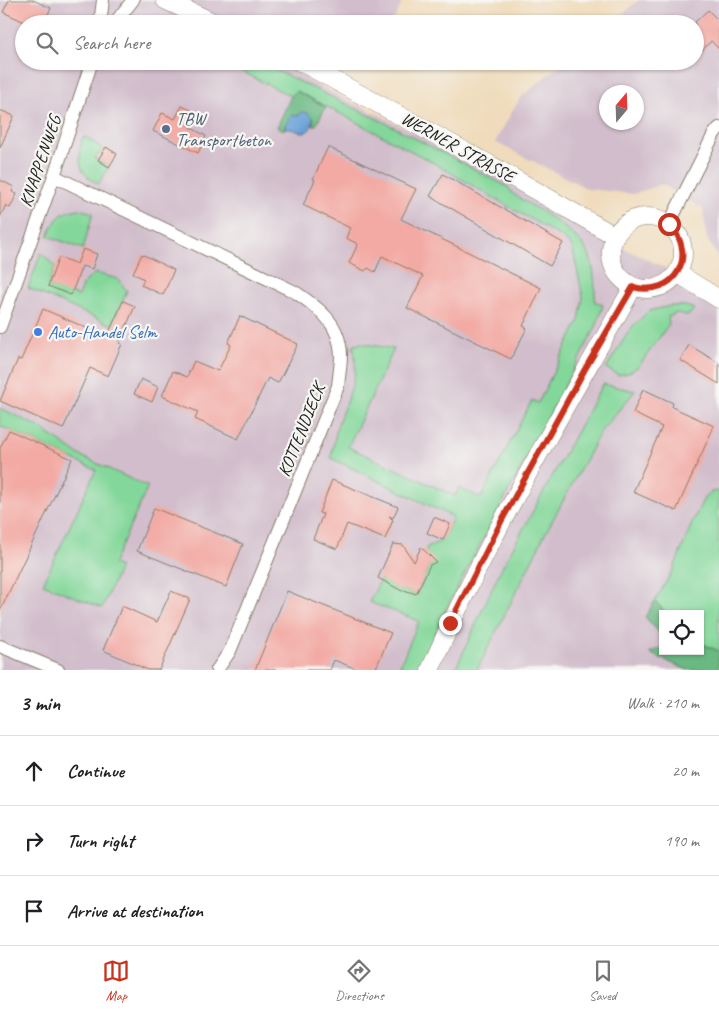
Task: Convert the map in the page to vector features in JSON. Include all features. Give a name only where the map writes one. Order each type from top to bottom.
[{"type":"main road","points":[[165,0],[198,15]]},
{"type":"main road","name":"WERNER STRASSE","points":[[316,70],[489,164],[615,236]]},
{"type":"main road","points":[[648,216],[659,218],[669,224],[676,231],[681,241],[683,252],[682,263],[677,273],[671,280],[658,287],[642,289],[624,282],[613,266],[610,257],[610,247],[619,229],[627,222],[648,216]]},
{"type":"main road","points":[[677,273],[719,299]]},
{"type":"main road","points":[[430,670],[450,623],[502,520],[585,369],[633,287]]},
{"type":"street","points":[[101,15],[103,0]]},
{"type":"street","points":[[121,15],[133,0]]},
{"type":"street","name":"KNAPPENWEG","points":[[0,327],[54,176],[89,70]]},
{"type":"street","points":[[669,224],[714,134],[719,128]]},
{"type":"street","name":"KOTTENDIECK","points":[[54,176],[295,292],[319,308],[335,327],[341,354],[338,386],[230,651],[217,670]]},
{"type":"street","points":[[0,646],[58,670]]},
{"type":"shaded area","points":[[0,0],[403,0],[396,15],[15,15],[15,70],[311,70],[307,80],[457,153],[606,240],[682,276],[719,298],[719,670],[0,670]]},
{"type":"shaded area","points":[[639,0],[719,0],[719,259],[707,239],[703,209],[662,184],[633,194],[588,189],[495,142],[520,98],[554,70],[704,70],[704,15],[621,15]]},
{"type":"green space","points":[[238,70],[276,70],[394,127],[508,187],[513,194],[556,221],[585,248],[592,263],[595,302],[603,305],[596,327],[447,607],[419,670],[398,670],[419,621],[369,602],[381,579],[402,591],[416,594],[430,565],[424,556],[427,547],[443,540],[453,517],[331,458],[337,427],[354,378],[355,358],[353,346],[361,343],[394,349],[348,447],[455,496],[459,488],[481,498],[532,400],[538,403],[579,321],[583,297],[572,246],[563,238],[432,162],[297,91],[291,96]]},
{"type":"green space","points":[[296,91],[326,107],[316,125],[313,126],[313,118],[299,116],[285,125],[284,130],[277,127],[291,96]]},
{"type":"green space","points":[[86,137],[104,150],[95,159],[109,167],[98,184],[82,170],[81,142],[82,138]]},
{"type":"green space","points":[[79,209],[93,213],[83,249],[48,236],[59,217],[67,212]]},
{"type":"green space","points":[[41,253],[55,266],[48,286],[79,296],[82,285],[95,273],[118,279],[127,291],[112,325],[28,288]]},
{"type":"green space","points":[[670,306],[686,306],[694,309],[688,316],[677,313],[668,317],[669,324],[639,366],[628,373],[618,375],[606,368],[631,328],[649,311]]},
{"type":"green space","points":[[603,384],[635,391],[601,431],[544,536],[477,670],[455,670],[500,571]]},
{"type":"green space","points":[[0,408],[39,427],[79,455],[148,487],[113,564],[120,567],[102,608],[43,584],[96,470],[0,426]]},
{"type":"green space","points":[[719,491],[719,651],[704,645],[704,610],[663,610],[655,601],[674,568],[704,498],[711,492]]},
{"type":"green space","points":[[655,601],[663,610],[659,610],[659,634],[658,631],[645,617]]},
{"type":"green space","points":[[704,645],[719,651],[719,670],[687,670],[649,653],[659,649],[659,655],[704,655]]},
{"type":"water","points":[[301,112],[308,113],[313,118],[310,129],[299,132],[285,128],[292,115],[299,116]]},
{"type":"building","points":[[9,0],[33,0],[51,8],[48,14],[50,15],[15,15],[15,18],[3,12]]},
{"type":"building","points":[[708,10],[719,21],[719,49],[711,41],[704,48],[703,15]]},
{"type":"building","points":[[182,106],[195,112],[188,126],[206,136],[198,153],[153,131],[162,113],[175,119]]},
{"type":"building","points":[[0,110],[14,116],[0,148]]},
{"type":"building","points":[[106,147],[117,154],[109,167],[98,160]]},
{"type":"building","points":[[328,147],[416,189],[401,219],[541,288],[523,326],[527,328],[511,359],[407,308],[423,276],[382,256],[375,272],[368,268],[365,271],[349,263],[358,244],[346,238],[350,228],[303,205]]},
{"type":"building","points":[[443,174],[563,243],[550,266],[430,196]]},
{"type":"building","points":[[0,180],[14,187],[12,192],[17,194],[10,208],[6,205],[0,217]]},
{"type":"building","points":[[83,249],[97,254],[92,269],[82,266],[71,295],[48,286],[59,257],[77,264]]},
{"type":"building","points":[[142,254],[174,270],[163,295],[141,285],[144,279],[133,273]]},
{"type":"building","points":[[123,301],[135,306],[119,343],[122,344],[108,376],[90,368],[63,429],[0,401],[18,359],[21,360],[43,309],[107,337]]},
{"type":"building","points":[[240,316],[298,344],[278,383],[268,378],[238,439],[195,419],[198,412],[162,396],[173,371],[187,377],[194,361],[218,371],[231,345],[228,343]]},
{"type":"building","points":[[689,345],[719,363],[719,384],[680,360]]},
{"type":"building","points":[[141,379],[158,387],[152,402],[134,394]]},
{"type":"building","points":[[643,389],[673,403],[672,407],[714,426],[676,511],[633,492],[662,427],[633,413]]},
{"type":"building","points":[[9,430],[72,459],[0,611],[0,448]]},
{"type":"building","points":[[332,480],[398,507],[393,518],[389,516],[393,520],[385,539],[347,524],[337,549],[313,539],[323,514],[319,513]]},
{"type":"building","points":[[154,508],[243,544],[226,587],[137,551]]},
{"type":"building","points":[[434,517],[450,524],[443,540],[427,533]]},
{"type":"building","points":[[393,544],[403,545],[414,562],[421,547],[436,562],[430,565],[416,594],[402,591],[378,578]]},
{"type":"building","points":[[171,591],[190,599],[159,670],[148,670],[103,650],[122,606],[157,622]]},
{"type":"building","points":[[287,591],[391,633],[375,670],[359,670],[334,660],[330,670],[255,670]]},
{"type":"place","name":"TBW Transportbeton","points":[[166,129]]},
{"type":"place","name":"Auto-Handel Selm","points":[[38,332]]},
{"type":"route","points":[[450,623],[502,520],[585,369],[633,287],[653,289],[671,280],[677,273],[682,263],[683,252],[681,241],[676,231],[669,224]]}]
